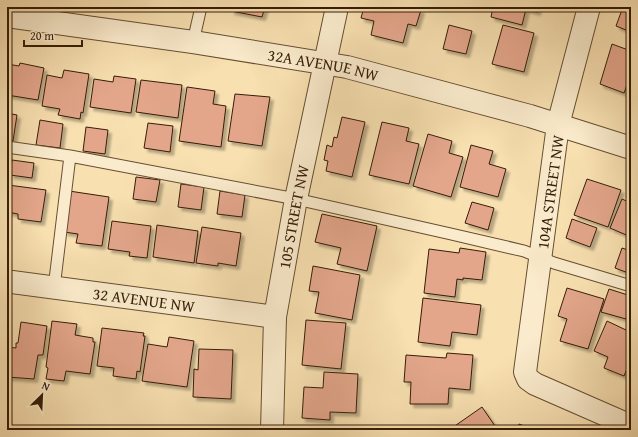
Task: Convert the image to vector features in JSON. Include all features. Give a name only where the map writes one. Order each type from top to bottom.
[{"type":"street","name":"105 STREET NW","points":[[272,430],[275,317],[296,199],[337,7]]},
{"type":"street","name":"104A STREET NW","points":[[590,7],[558,125],[525,367],[528,379],[536,384],[631,426]]},
{"type":"street","name":"32A AVENUE NW","points":[[7,16],[63,15],[193,42],[326,63],[367,72],[558,125],[631,148]]},
{"type":"street","name":"32 AVENUE NW","points":[[12,282],[275,317]]},
{"type":"lane","points":[[193,42],[202,7]]},
{"type":"lane","points":[[7,147],[70,156],[296,199],[524,251],[541,258],[631,286]]},
{"type":"lane","points":[[54,288],[70,156]]},
{"type":"building","points":[[232,7],[265,7],[262,17],[231,11]]},
{"type":"building","points":[[364,7],[410,7],[421,10],[416,26],[408,24],[403,43],[371,35],[374,21],[361,18]]},
{"type":"building","points":[[493,7],[538,7],[537,12],[526,9],[522,25],[491,17]]},
{"type":"building","points":[[623,7],[631,7],[631,32],[616,26]]},
{"type":"building","points":[[449,25],[472,31],[466,54],[443,49]]},
{"type":"building","points":[[503,25],[534,33],[524,72],[492,64]]},
{"type":"building","points":[[612,44],[631,51],[631,74],[624,93],[600,84]]},
{"type":"building","points":[[20,63],[44,68],[38,100],[7,95],[7,64],[19,66]]},
{"type":"building","points":[[64,70],[89,74],[83,113],[81,112],[80,119],[58,115],[60,109],[42,106],[47,75],[62,78]]},
{"type":"building","points":[[114,76],[136,79],[131,113],[90,107],[94,79],[113,82]]},
{"type":"building","points":[[141,80],[182,85],[178,118],[136,112]]},
{"type":"building","points":[[187,87],[215,91],[213,104],[226,106],[221,147],[179,141]]},
{"type":"building","points":[[235,94],[270,97],[262,146],[228,141]]},
{"type":"building","points":[[7,113],[17,115],[13,141],[7,140]]},
{"type":"building","points":[[342,117],[365,122],[352,177],[326,171],[328,161],[324,160],[327,145],[332,147],[334,137],[337,138]]},
{"type":"building","points":[[40,120],[63,124],[60,148],[36,145]]},
{"type":"building","points":[[382,122],[409,128],[406,141],[419,144],[409,184],[369,175]]},
{"type":"building","points":[[148,123],[173,126],[170,152],[144,148]]},
{"type":"building","points":[[86,127],[108,130],[105,154],[83,151]]},
{"type":"building","points":[[428,134],[452,141],[449,153],[463,157],[451,197],[413,186]]},
{"type":"building","points":[[471,145],[493,151],[489,164],[506,169],[498,197],[460,187]]},
{"type":"building","points":[[12,160],[34,163],[32,178],[10,175]]},
{"type":"building","points":[[136,177],[160,180],[156,202],[133,199]]},
{"type":"building","points":[[587,179],[621,190],[608,227],[574,215]]},
{"type":"building","points":[[181,184],[204,187],[201,210],[178,207]]},
{"type":"building","points":[[8,185],[46,190],[41,222],[18,219],[18,214],[7,212]]},
{"type":"building","points":[[69,191],[109,197],[102,246],[76,243],[78,234],[64,232]]},
{"type":"building","points":[[220,191],[245,195],[242,217],[217,214]]},
{"type":"building","points":[[622,199],[631,203],[631,237],[610,228]]},
{"type":"building","points":[[472,202],[494,208],[488,230],[465,223]]},
{"type":"building","points":[[322,214],[377,226],[367,271],[337,264],[341,248],[315,242]]},
{"type":"building","points":[[572,219],[597,228],[590,247],[566,238]]},
{"type":"building","points":[[112,221],[151,226],[147,258],[129,256],[130,252],[108,249]]},
{"type":"building","points":[[157,225],[198,231],[194,263],[153,257]]},
{"type":"building","points":[[202,227],[241,233],[236,266],[218,263],[218,266],[196,263]]},
{"type":"building","points":[[460,248],[486,252],[482,280],[463,278],[463,280],[457,279],[455,297],[424,293],[429,249],[459,253]]},
{"type":"building","points":[[622,248],[631,251],[631,274],[615,268]]},
{"type":"building","points":[[313,266],[360,275],[352,320],[315,313],[319,292],[309,291]]},
{"type":"building","points":[[567,288],[604,299],[588,349],[560,341],[567,319],[558,316]]},
{"type":"building","points":[[609,289],[631,296],[631,303],[626,319],[601,312]]},
{"type":"building","points":[[423,298],[481,305],[477,335],[452,332],[450,346],[418,342]]},
{"type":"building","points":[[306,320],[346,323],[341,369],[302,365]]},
{"type":"building","points":[[52,321],[77,324],[75,335],[93,338],[93,342],[95,342],[90,374],[66,371],[64,381],[46,379],[48,368],[46,367]]},
{"type":"building","points":[[607,321],[626,330],[629,322],[631,323],[631,359],[624,376],[604,368],[608,357],[594,351]]},
{"type":"building","points":[[21,322],[47,326],[43,355],[38,355],[34,379],[7,377],[7,347],[16,348]]},
{"type":"building","points":[[102,328],[144,333],[143,336],[145,336],[140,372],[137,371],[136,379],[113,376],[114,368],[97,366]]},
{"type":"building","points":[[169,337],[194,341],[187,387],[142,381],[148,344],[167,347]]},
{"type":"building","points":[[199,349],[233,350],[231,399],[193,397],[194,369],[198,370]]},
{"type":"building","points":[[447,353],[473,355],[470,390],[449,388],[448,404],[410,404],[411,382],[404,382],[406,355],[446,358]]},
{"type":"building","points":[[324,372],[358,374],[356,413],[330,412],[330,420],[302,418],[304,387],[323,388]]},
{"type":"building","points":[[482,407],[495,426],[491,430],[449,430]]},
{"type":"building","points":[[519,424],[535,430],[517,430]]}]
